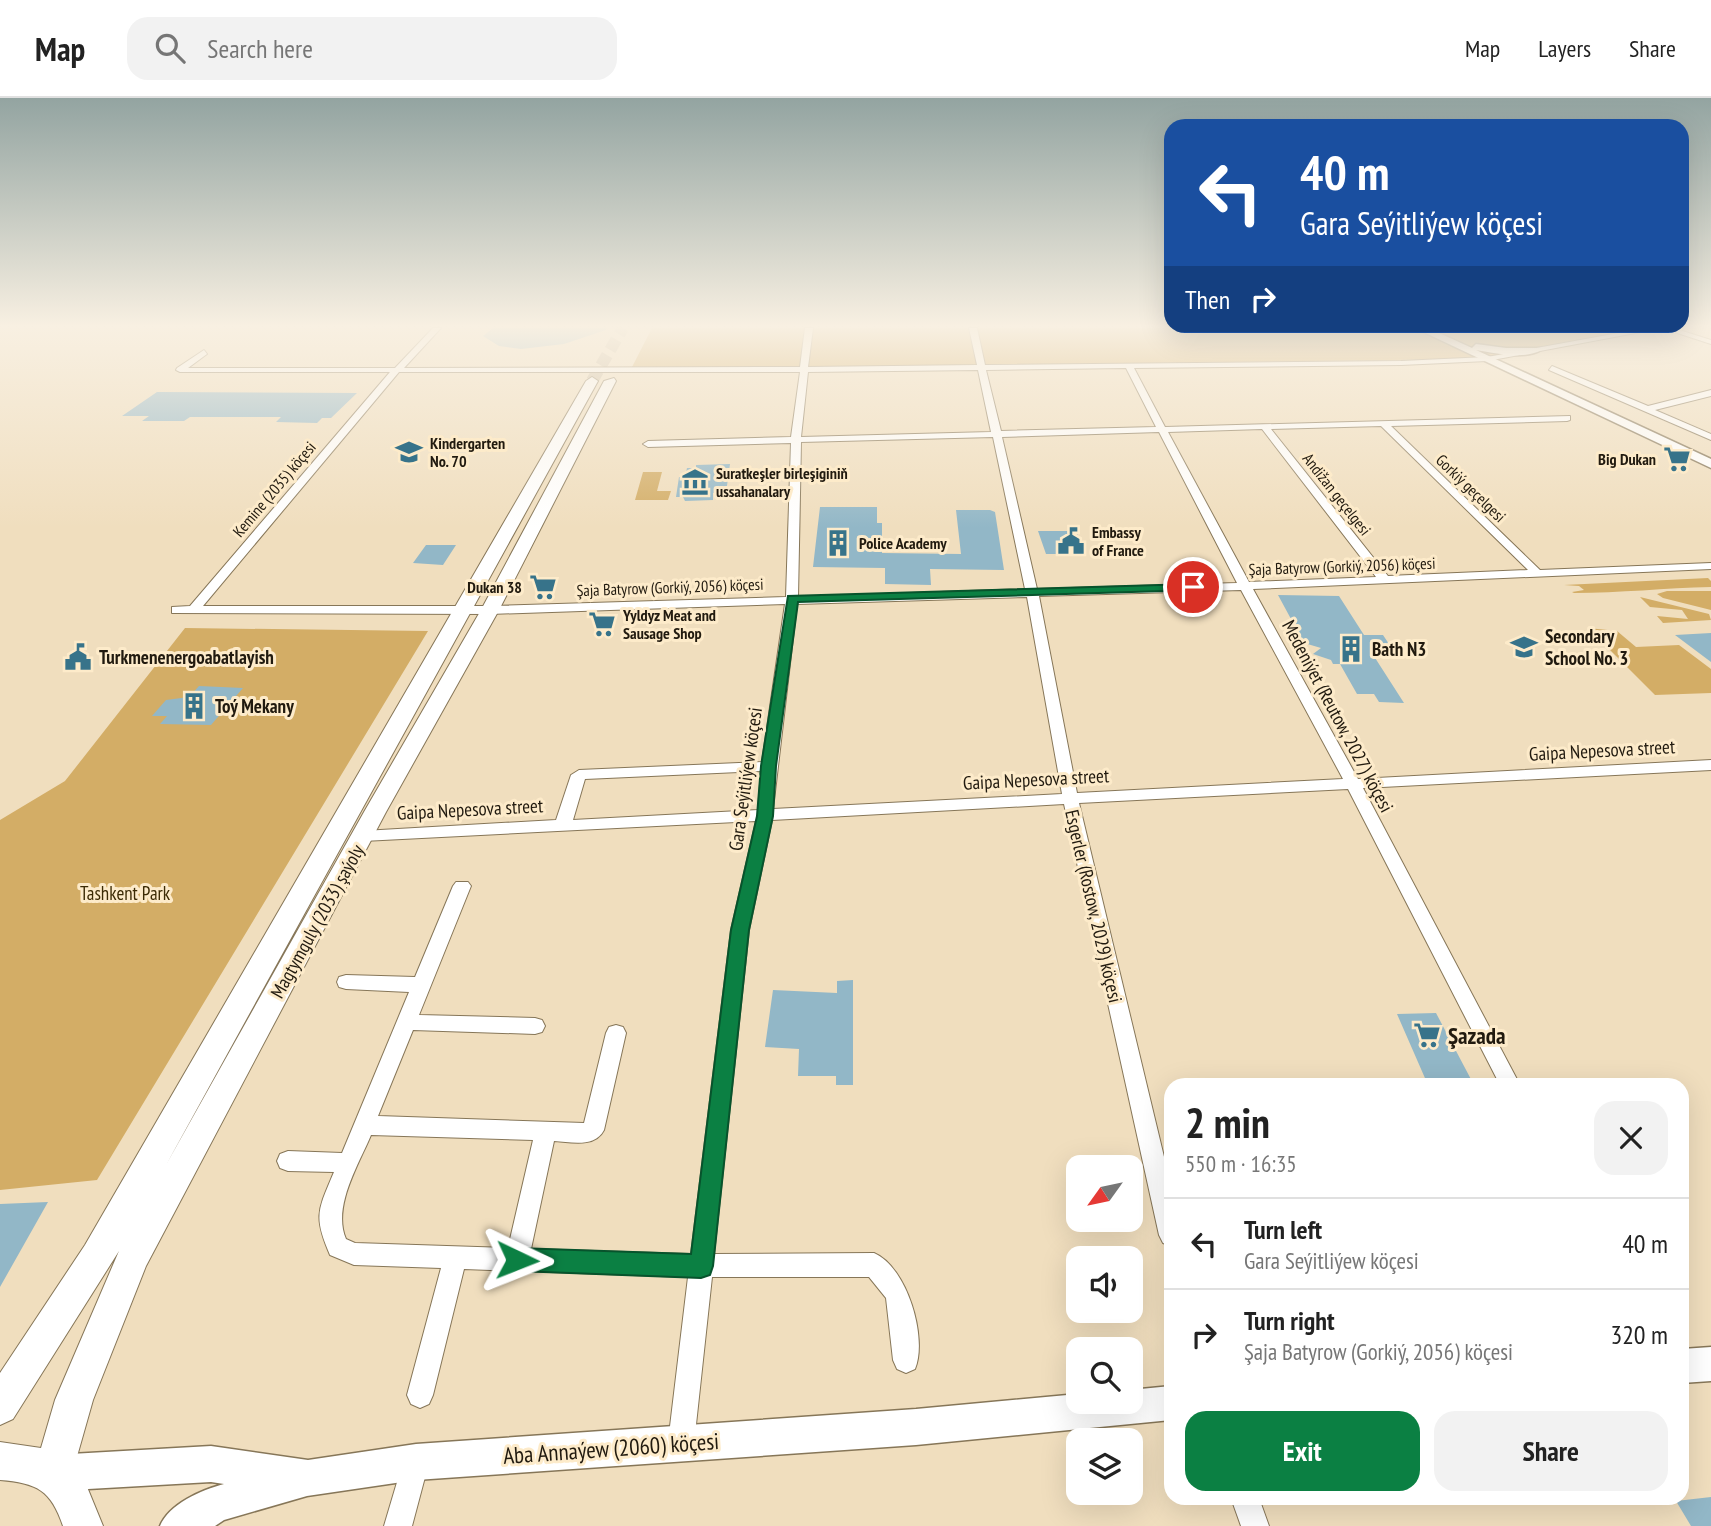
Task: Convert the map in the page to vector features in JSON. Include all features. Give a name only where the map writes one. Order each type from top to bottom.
[{"type":"main road","name":"Magtymguly (2033) şaýoly","points":[[0,1406],[97,1257],[346,814],[593,395]]},
{"type":"main road","name":"Magtymguly (2033) şaýoly","points":[[53,1473],[74,1400],[134,1257],[363,836],[490,610],[594,395]]},
{"type":"main road","points":[[0,1461],[25,1461],[53,1473],[73,1494],[83,1526]]},
{"type":"street","name":"Kemine (2035) köçesi","points":[[193,610],[375,395]]},
{"type":"street","name":"Gara Seýitliýew köçesi","points":[[681,1443],[740,930],[765,816],[769,766],[792,598],[796,438],[801,395]]},
{"type":"street","name":"Esgerler (Rostow, 2029) köçesi","points":[[987,395],[1031,593],[1070,798],[1164,1205]]},
{"type":"street","name":"Medeniýet (Reutow, 2027) köçesi","points":[[1144,395],[1354,785],[1506,1078]]},
{"type":"street","points":[[1561,395],[1710,462]]},
{"type":"street","points":[[1614,395],[1711,438]]},
{"type":"street","points":[[1647,409],[1704,395]]},
{"type":"street","points":[[648,444],[1567,418]]},
{"type":"street","name":"Gorkiý geçelgesi","points":[[1384,424],[1537,573]]},
{"type":"street","name":"Andižan geçelgesi","points":[[1265,427],[1385,580]]},
{"type":"street","name":"Şaja Batyrow (Gorkiý, 2056) köçesi","points":[[176,610],[464,611],[792,598],[1247,586],[1711,566]]},
{"type":"street","points":[[563,825],[579,775],[769,766]]},
{"type":"street","name":"Gaipa Nepesova street","points":[[363,836],[1070,798],[1707,769]]},
{"type":"street","points":[[462,886],[332,1204],[330,1229],[338,1247],[354,1254],[456,1258],[701,1266],[874,1265],[888,1276],[901,1302],[906,1360]]},
{"type":"street","points":[[346,982],[422,985]]},
{"type":"street","points":[[407,1023],[535,1026]]},
{"type":"street","points":[[365,1125],[583,1135],[593,1130],[615,1033]]},
{"type":"street","points":[[517,1260],[545,1133]]},
{"type":"street","points":[[288,1161],[349,1163]]},
{"type":"street","points":[[420,1395],[456,1258]]},
{"type":"street","points":[[1689,1366],[1711,1364]]},
{"type":"street","name":"Aba Annaýew (2060) köçesi","points":[[53,1473],[211,1464],[308,1478],[416,1462],[916,1427],[1164,1405]]},
{"type":"street","points":[[398,1526],[416,1462]]},
{"type":"street","points":[[178,1526],[217,1504],[308,1478]]},
{"type":"street","points":[[1248,1505],[1255,1526]]},
{"type":"green space","points":[[643,472],[662,472],[657,491],[671,491],[668,500],[635,500]]},
{"type":"green space","points":[[1708,578],[1711,587],[1574,593],[1572,592],[1584,590],[1579,586],[1564,585]]},
{"type":"green space","points":[[1667,591],[1711,591],[1711,610],[1663,598],[1657,594]]},
{"type":"green space","points":[[1640,597],[1709,614],[1711,620],[1663,623],[1657,616],[1688,619],[1682,610],[1650,607]]},
{"type":"green space","name":"Tashkent Park","points":[[185,628],[428,631],[97,1180],[0,1190],[0,820],[65,781]]},
{"type":"green space","points":[[1588,628],[1617,631],[1636,647],[1679,645],[1711,669],[1711,693],[1655,695]]},
{"type":"building","points":[[153,395],[355,395],[331,418],[322,418],[317,423],[276,422],[281,417],[190,417],[184,421],[142,421],[149,416],[122,416]]},
{"type":"building","name":"Suratkeşler birleşiginiň ussahanalary","points":[[730,464],[726,493],[713,493],[713,500],[685,501],[683,497],[676,497],[679,477],[685,477],[687,468],[696,468],[696,465]]},
{"type":"building","name":"Police Academy","points":[[820,507],[877,507],[877,523],[882,523],[882,553],[961,554],[956,510],[990,510],[995,512],[1004,570],[930,569],[931,585],[885,584],[885,568],[813,567]]},
{"type":"building","name":"Embassy of France","points":[[1038,531],[1076,531],[1086,554],[1046,554]]},
{"type":"building","points":[[426,545],[456,545],[443,565],[413,563]]},
{"type":"building","name":"Bath N3","points":[[1278,595],[1339,596],[1364,635],[1383,635],[1393,650],[1370,650],[1404,703],[1379,702],[1374,694],[1357,694],[1340,664],[1333,664],[1331,660],[1313,654],[1321,648],[1304,643]]},
{"type":"building","points":[[1711,633],[1711,662],[1675,635]]},
{"type":"building","name":"Toý Mekany","points":[[199,686],[243,688],[211,725],[160,724],[167,716],[152,716],[166,700],[189,697]]},
{"type":"building","points":[[853,980],[853,1085],[836,1085],[836,1076],[798,1076],[799,1049],[765,1047],[773,990],[837,993],[837,981]]},
{"type":"building","name":"Şazada","points":[[1436,1013],[1470,1078],[1425,1078],[1397,1014]]},
{"type":"building","points":[[48,1202],[0,1287],[0,1204]]},
{"type":"building","points":[[1711,1497],[1711,1526],[1691,1526],[1678,1505],[1689,1505],[1689,1500]]},
{"type":"place","name":"Kindergarten No. 70","points":[[409,452]]},
{"type":"place","name":"Big Dukan","points":[[1677,459]]},
{"type":"place","name":"Suratkeşler birleşiginiň ussahanalary","points":[[695,482]]},
{"type":"place","name":"Embassy of France","points":[[1071,541]]},
{"type":"place","name":"Police Academy","points":[[838,543]]},
{"type":"place","name":"Dukan 38","points":[[543,587]]},
{"type":"place","name":"Yyldyz Meat and Sausage Shop","points":[[602,624]]},
{"type":"place","name":"Secondary School No. 3","points":[[1524,647]]},
{"type":"place","name":"Bath N3","points":[[1351,649]]},
{"type":"place","name":"Turkmenenergoabatlayish","points":[[78,657]]},
{"type":"place","name":"Toý Mekany","points":[[194,706]]},
{"type":"place","name":"Şazada","points":[[1427,1035]]},
{"type":"route","points":[[517,1260],[701,1266],[740,930],[765,816],[769,766],[792,598],[1193,587]]}]
